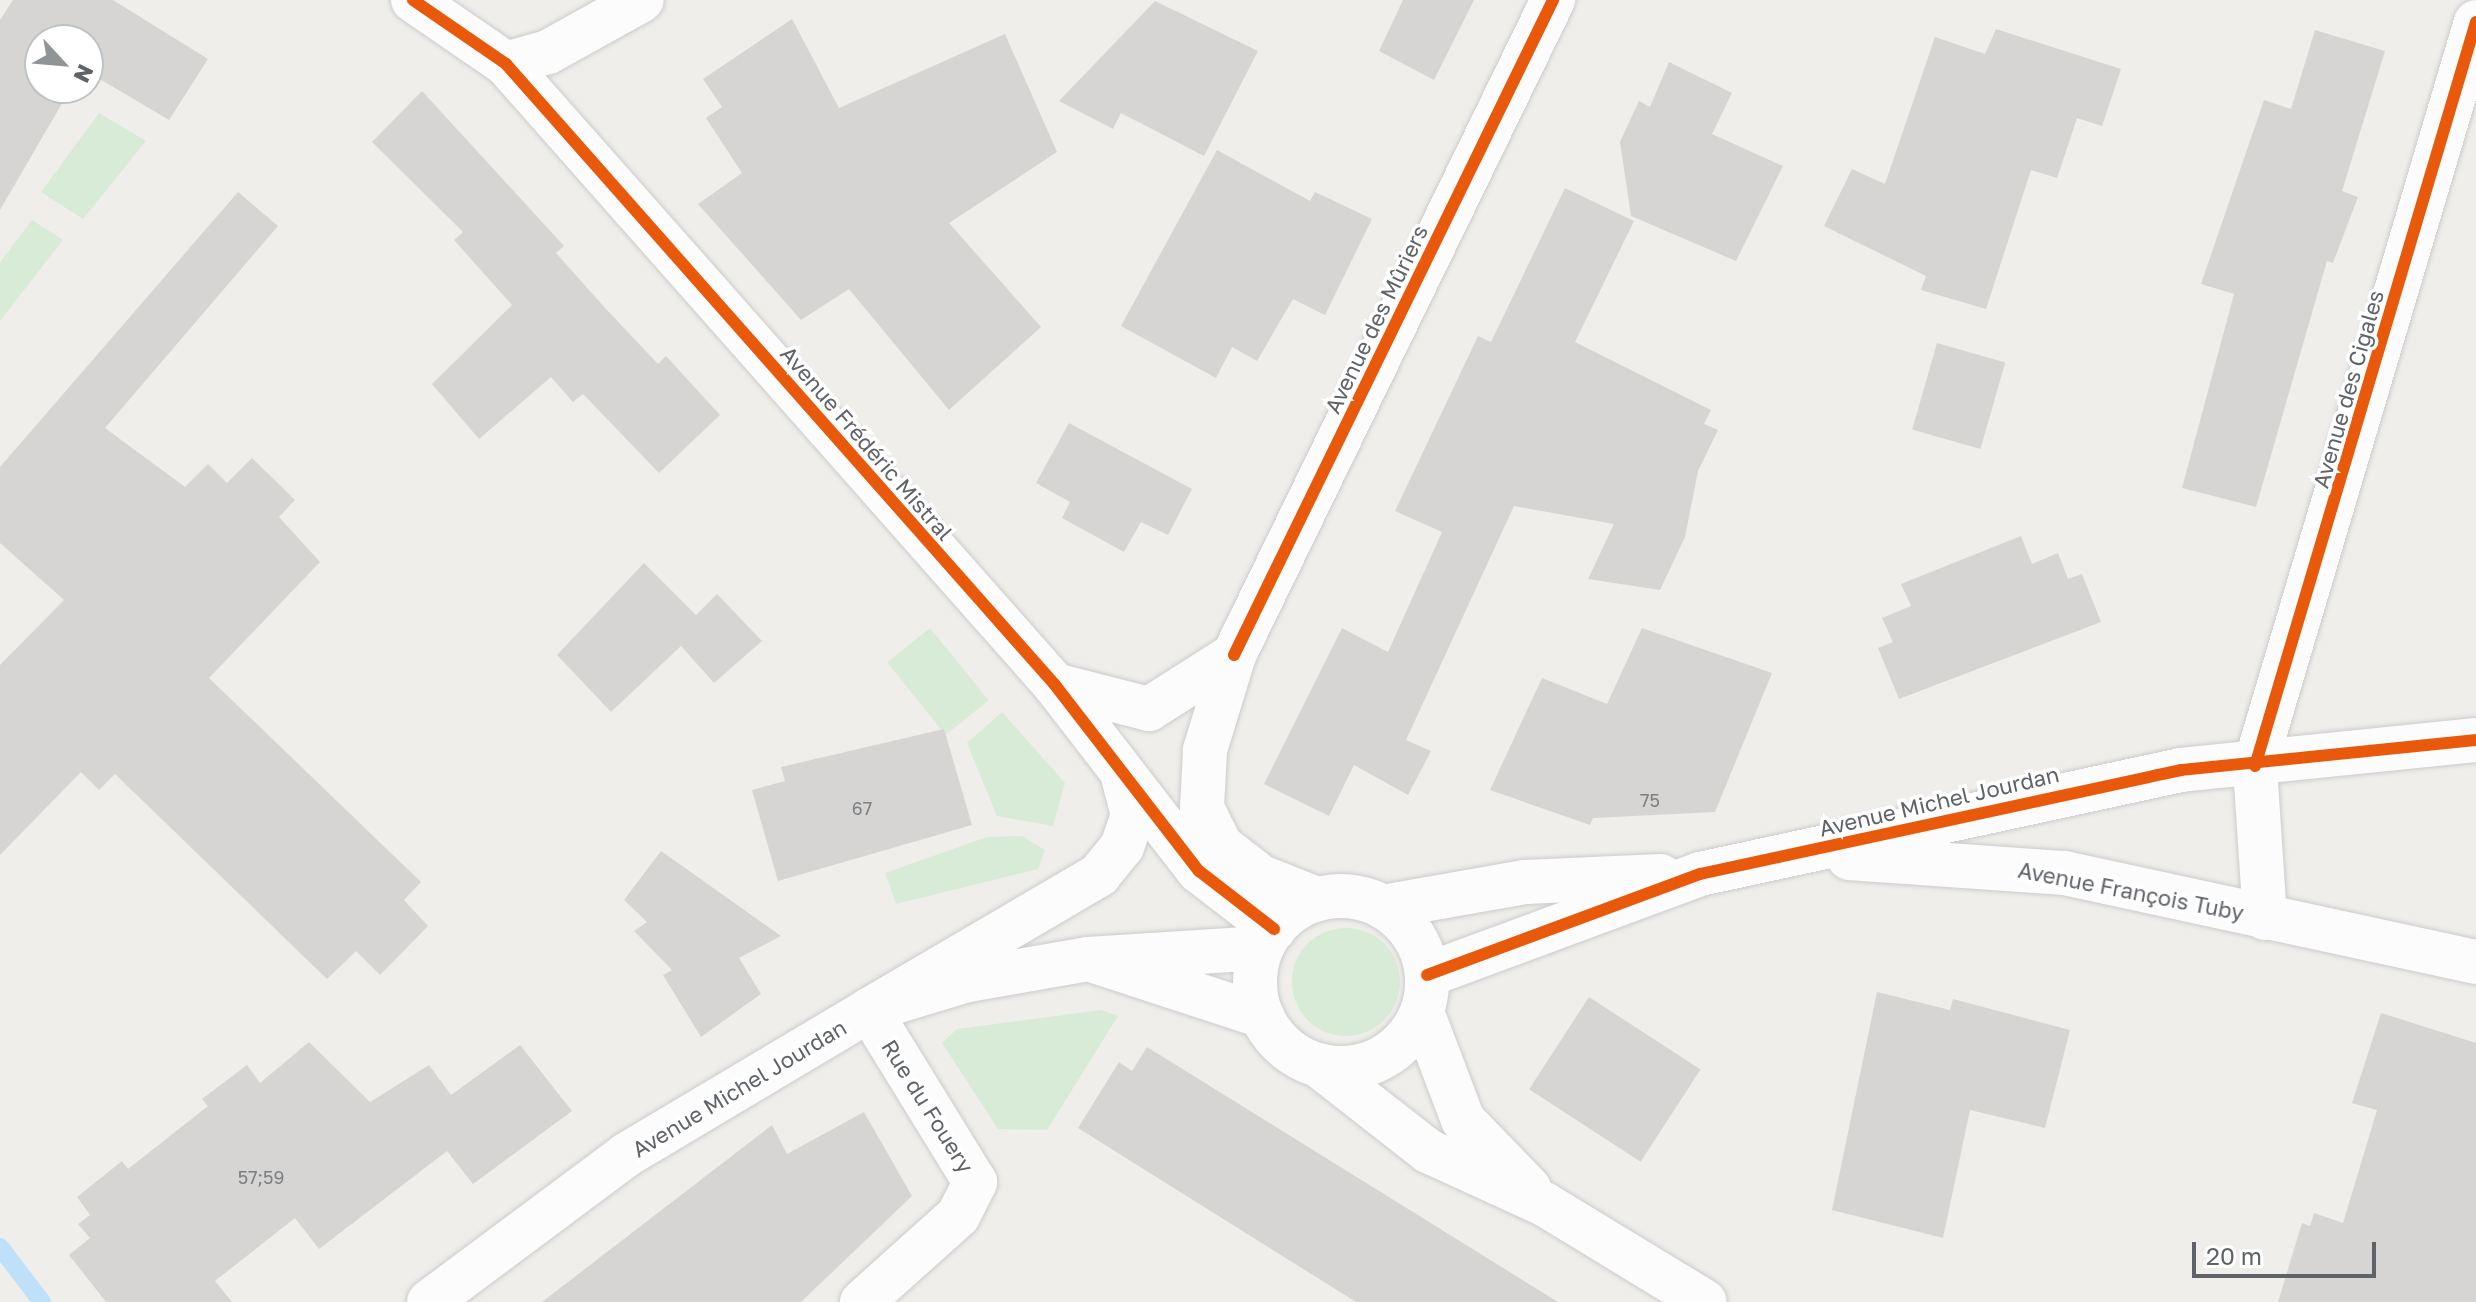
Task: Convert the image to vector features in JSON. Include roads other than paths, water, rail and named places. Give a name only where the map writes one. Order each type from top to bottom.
[{"type":"street","name":"Avenue Frédéric Mistral","points":[[413,0],[506,64],[1055,685],[1199,871],[1268,938]]},
{"type":"street","points":[[506,64],[548,52],[642,0]]},
{"type":"street","name":"Avenue des Mûriers","points":[[1317,899],[1261,877],[1231,854],[1202,808],[1205,750],[1234,655],[1553,0]]},
{"type":"street","name":"Avenue des Cigales","points":[[2255,766],[2476,22]]},
{"type":"street","points":[[1055,685],[1149,709],[1234,655]]},
{"type":"street","name":"Avenue Michel Jourdan","points":[[1383,907],[1525,882],[1700,874],[2097,786],[2476,740]]},
{"type":"street","points":[[2255,766],[2265,918]]},
{"type":"street","name":"Avenue Frédéric Mistral","points":[[869,1010],[1099,875],[1122,847],[1133,815],[1122,773]]},
{"type":"street","name":"Avenue François Tuby","points":[[1781,856],[1954,861],[2064,873],[2476,962]]},
{"type":"street","name":"Avenue Michel Jourdan","points":[[1424,993],[1700,874]]},
{"type":"street","points":[[1544,1204],[1463,1120],[1424,993],[1420,947],[1383,907],[1350,897],[1317,899],[1268,938],[1256,971],[1262,1016],[1285,1046],[1318,1065],[1428,1151],[1544,1204],[1705,1302]]},
{"type":"street","name":"Avenue Michel Jourdan","points":[[429,1302],[626,1155],[869,1010],[968,980],[1088,959],[1268,938]]},
{"type":"street","name":"Avenue Michel Jourdan","points":[[1088,959],[1262,1016]]},
{"type":"street","points":[[1318,1065],[1369,1064],[1392,1052],[1424,993]]},
{"type":"street","name":"Rue du Fouery","points":[[862,1302],[958,1216],[975,1182],[869,1010]]},
{"type":"waterway","points":[[0,1247],[42,1302]]}]
